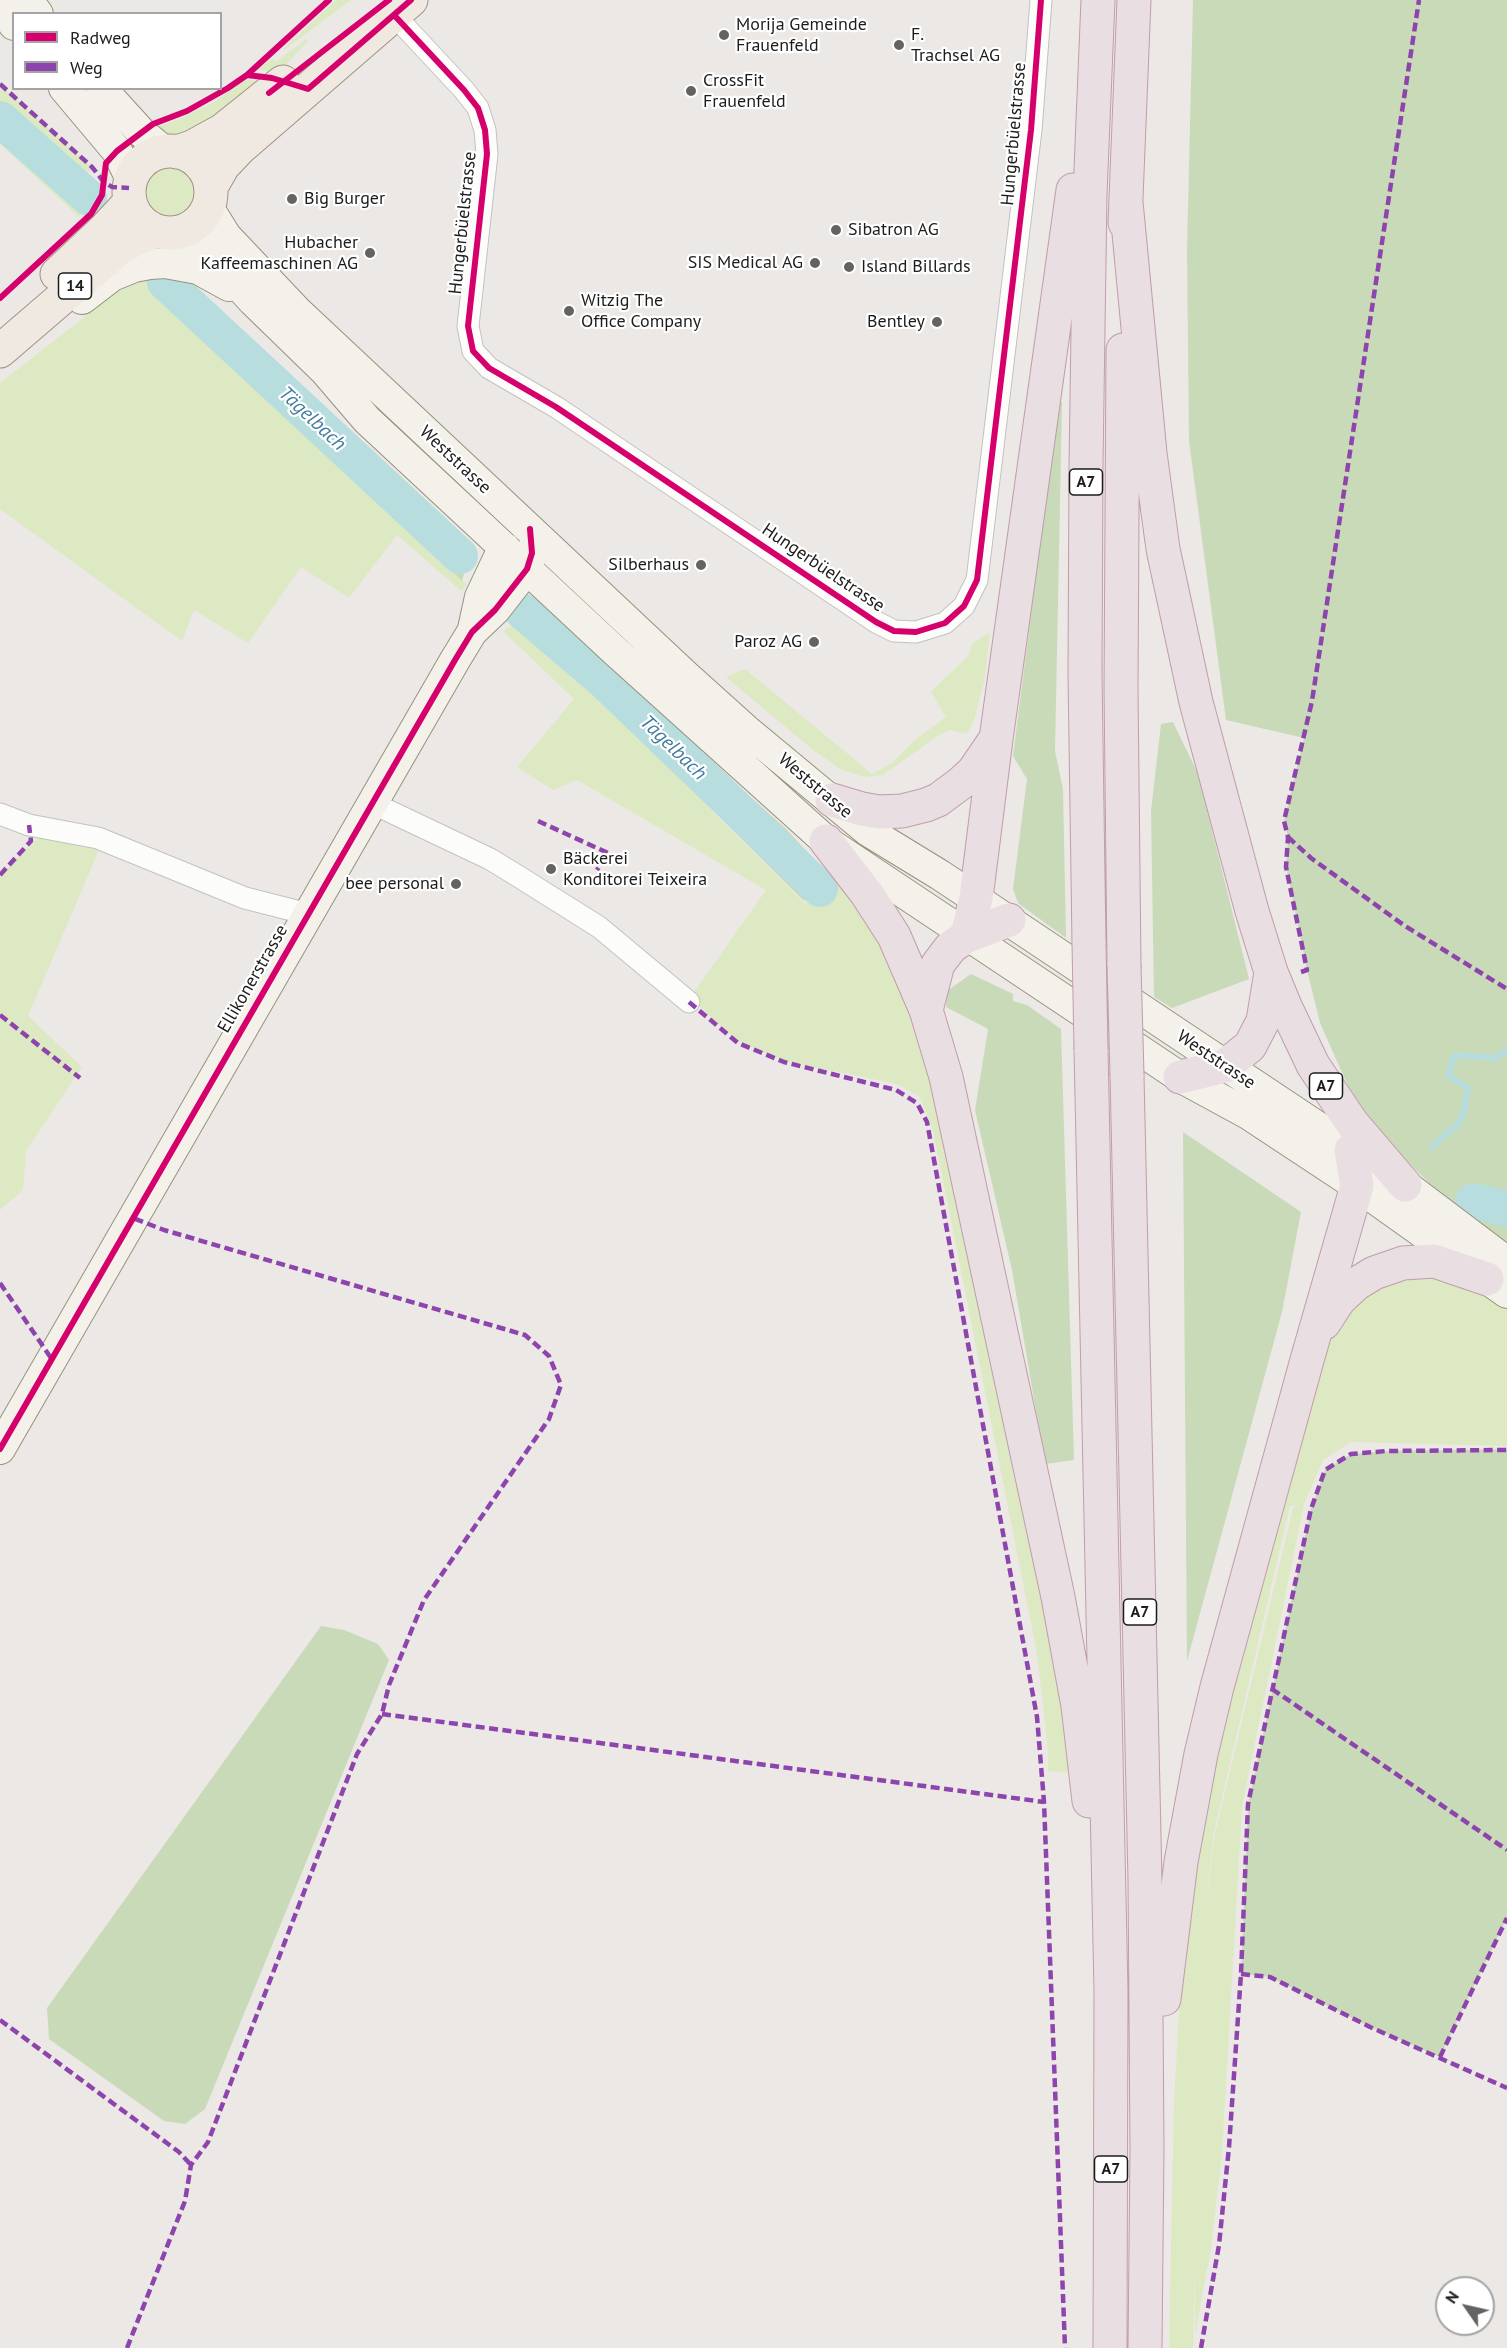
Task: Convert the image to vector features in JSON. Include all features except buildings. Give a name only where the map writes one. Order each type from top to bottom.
[{"type":"highway","name":"A7","points":[[1134,0],[1126,202],[1121,468],[1124,965],[1141,1621],[1147,2148],[1145,2348]]},
{"type":"highway","name":"A7","points":[[967,936],[976,898],[1097,10]]},
{"type":"highway","name":"A7","points":[[1097,10],[1090,194],[1085,684],[1111,1991],[1110,2348]]},
{"type":"highway","name":"A7","points":[[1126,202],[1154,481],[1171,593],[1196,702],[1240,868],[1271,972],[1300,1040],[1319,1074],[1352,1123],[1405,1185]]},
{"type":"highway","name":"A7","points":[[832,800],[879,812],[902,811],[926,805],[938,800],[962,783],[996,739]]},
{"type":"highway","name":"A7","points":[[825,841],[880,912],[904,958],[926,1010],[946,1077],[970,1181],[1071,1666],[1085,1758],[1111,1991]]},
{"type":"highway","points":[[926,1010],[938,964],[951,946],[967,936],[1009,920]]},
{"type":"highway","name":"A7","points":[[1180,1077],[1225,1066],[1244,1052],[1259,1032],[1271,972]]},
{"type":"highway","name":"A7","points":[[1147,2148],[1175,1900],[1192,1795],[1221,1676],[1357,1186],[1351,1150]]},
{"type":"highway","name":"A7","points":[[1307,1360],[1324,1323],[1340,1300],[1356,1284],[1374,1273],[1403,1263],[1434,1261],[1500,1278]]},
{"type":"main road","points":[[28,0],[37,12]]},
{"type":"main road","points":[[131,190],[136,169],[144,160],[195,146],[223,130],[398,5]]},
{"type":"main road","points":[[66,90],[117,151],[131,190],[136,214],[145,225],[164,232],[183,231],[193,226],[202,217],[224,166],[240,148],[398,5]]},
{"type":"main road","points":[[0,6],[12,22]]},
{"type":"main road","points":[[103,90],[141,132],[171,152],[199,163],[207,174],[209,197]]},
{"type":"main road","name":"14","points":[[0,326],[105,229],[131,190]]},
{"type":"main road","name":"Weststrasse","points":[[209,197],[226,236],[260,275],[703,691],[868,831],[976,898],[1405,1185],[1500,1278]]},
{"type":"main road","name":"Weststrasse","points":[[164,232],[208,252],[325,371],[368,420],[502,553],[825,841],[1180,1077],[1248,1114],[1427,1233],[1500,1278]]},
{"type":"main road","name":"14","points":[[0,351],[121,247],[139,237],[164,232]]},
{"type":"main road","name":"Weststrasse","points":[[0,369],[88,294],[112,276],[134,267],[165,263],[198,269],[254,301]]},
{"type":"main road","points":[[524,573],[532,553],[530,529]]},
{"type":"main road","name":"Ellikonerstrasse","points":[[0,1449],[308,914],[378,805],[488,604],[502,553]]},
{"type":"main road","name":"Ellikonerstrasse","points":[[488,604],[524,573]]},
{"type":"street","name":"Hungerbüelstrasse","points":[[398,5],[478,108],[486,130],[486,165],[468,326],[473,351],[489,368],[556,407],[876,622],[894,631],[916,632],[945,623],[964,606],[977,580],[1030,136],[1041,0]]},
{"type":"street","points":[[378,805],[490,859],[530,883],[599,927],[689,1002]]},
{"type":"street","name":"Ellikonerstrasse","points":[[0,814],[28,825],[98,837],[245,898],[308,914]]},
{"type":"green space","points":[[336,0],[351,0],[283,49]]},
{"type":"green space","points":[[1193,0],[1507,0],[1507,1246],[1428,1182],[1394,1148],[1368,1116],[1348,1086],[1320,1023],[1286,867],[1288,837],[1284,821],[1304,738],[1226,720],[1189,441],[1187,250]]},
{"type":"green space","points":[[306,39],[308,41],[279,72],[258,70],[272,58],[276,62]]},
{"type":"green space","points":[[246,80],[267,82],[183,139],[164,137],[155,128],[214,102]]},
{"type":"green space","points":[[0,84],[92,167],[88,174],[93,182],[94,196],[79,217],[0,144]]},
{"type":"green space","points":[[166,165],[176,165],[186,169],[194,177],[198,192],[194,207],[186,215],[176,219],[166,219],[156,215],[148,207],[144,197],[144,187],[148,177],[156,169]]},
{"type":"green space","points":[[139,280],[155,282],[467,585],[461,591],[397,535],[349,598],[301,567],[248,643],[194,610],[182,641],[0,509],[0,383],[118,291]]},
{"type":"green space","points":[[187,284],[254,352],[466,539],[471,549],[462,581],[168,296]]},
{"type":"green space","points":[[1058,402],[1062,402],[1055,751],[1063,789],[1066,938],[1018,903],[1013,889],[1027,779],[1013,756]]},
{"type":"green space","points":[[532,609],[582,646],[785,828],[829,875],[804,901],[594,692],[514,624]]},
{"type":"green space","points":[[512,625],[593,692],[805,904],[834,872],[877,933],[934,1071],[1058,1664],[1073,1773],[1048,1771],[1048,1749],[1037,1653],[933,1130],[920,1097],[897,1084],[784,1061],[738,1041],[690,998],[766,890],[577,780],[553,790],[517,767],[574,699],[503,631]]},
{"type":"green space","points":[[990,632],[984,683],[974,720],[967,734],[950,730],[939,735],[883,775],[864,777],[840,769],[812,749],[726,677],[745,669],[872,774],[892,763],[915,740],[946,717],[931,692],[968,656],[973,643]]},
{"type":"green space","points":[[1173,722],[1198,774],[1249,979],[1172,1008],[1154,997],[1151,811],[1161,724]]},
{"type":"green space","points":[[41,835],[101,845],[28,1016],[82,1067],[26,1151],[23,1190],[0,1210],[0,876]]},
{"type":"green space","points":[[971,974],[1013,994],[1013,1001],[1027,1005],[1061,1029],[1074,1460],[1045,1464],[1012,1270],[975,1110],[988,1029],[946,1007],[947,991]]},
{"type":"green space","points":[[1183,1132],[1301,1212],[1282,1312],[1187,1661]]},
{"type":"green space","points":[[1405,1271],[1477,1288],[1507,1308],[1507,1446],[1351,1442],[1323,1460],[1304,1504],[1242,1806],[1222,2152],[1211,2248],[1195,2335],[1195,2263],[1193,2348],[1169,2348],[1174,2105],[1183,1934],[1203,1797],[1330,1333],[1358,1296]],"holes":[[[1298,1505],[1293,1508],[1215,1834],[1205,1911],[1214,1832],[1290,1506]]]},
{"type":"green space","points":[[1507,1449],[1507,1918],[1440,2057],[1370,2027],[1270,1977],[1241,1974],[1248,1804],[1311,1509],[1325,1470],[1351,1454],[1386,1451]]},
{"type":"green space","points":[[321,1626],[344,1630],[378,1644],[389,1660],[205,2109],[185,2124],[164,2121],[49,2039],[47,2008]]},
{"type":"waterway","name":"Tägelbach","points":[[0,119],[89,198]]},
{"type":"waterway","name":"Tägelbach","points":[[165,282],[460,556]]},
{"type":"waterway","name":"Tägelbach","points":[[522,611],[604,681],[820,889]]},
{"type":"waterway","points":[[1432,1147],[1456,1126],[1463,1116],[1468,1088],[1449,1076],[1456,1055],[1496,1058],[1507,1050]]},
{"type":"waterway","name":"Tägelbach","points":[[1473,1201],[1507,1209]]},
{"type":"marked path","points":[[1301,972],[1307,970],[1286,867],[1288,837],[1284,821],[1312,701],[1419,0]]},
{"type":"marked path","points":[[0,84],[92,167],[103,181],[112,187],[129,188]]},
{"type":"marked path","points":[[538,821],[608,853],[597,870]]},
{"type":"marked path","points":[[0,875],[31,841],[29,825]]},
{"type":"marked path","points":[[1288,837],[1311,858],[1405,926],[1507,989]]},
{"type":"marked path","points":[[689,1002],[738,1043],[784,1062],[896,1090],[917,1103],[927,1122],[1037,1717],[1044,1802],[1065,2348]]},
{"type":"marked path","points":[[0,1015],[80,1078]]},
{"type":"marked path","points":[[127,2348],[185,2201],[191,2165],[208,2142],[357,1754],[382,1714],[389,1685],[424,1600],[549,1419],[561,1385],[549,1356],[525,1335],[164,1230],[133,1218]]},
{"type":"marked path","points":[[0,1283],[51,1358]]},
{"type":"marked path","points":[[1201,2348],[1219,2245],[1229,2147],[1241,1974],[1248,1804],[1311,1509],[1325,1470],[1351,1454],[1386,1451],[1507,1450]]},
{"type":"marked path","points":[[1272,1689],[1507,1850]]},
{"type":"marked path","points":[[382,1714],[1044,1802]]},
{"type":"marked path","points":[[1440,2057],[1507,1918]]},
{"type":"marked path","points":[[1241,1974],[1270,1977],[1370,2027],[1507,2088]]},
{"type":"marked path","points":[[0,2020],[179,2152],[191,2165]]},
{"type":"cycle path","points":[[0,298],[91,214],[102,195],[106,163],[117,151],[153,124],[187,111],[247,75],[329,0]]},
{"type":"cycle path","points":[[269,93],[389,0]]},
{"type":"cycle path","points":[[247,75],[272,78],[308,89],[411,0]]},
{"type":"cycle path","points":[[394,15],[464,90],[478,108],[485,130],[487,154],[468,326],[473,351],[489,368],[556,407],[876,622],[894,631],[916,632],[945,623],[964,606],[977,580],[1031,130],[1041,0]]},
{"type":"cycle path","points":[[0,1449],[455,660],[472,632],[495,610],[527,569],[532,553],[530,529]]},
{"type":"place","name":"Morija Gemeinde Frauenfeld","points":[[724,35]]},
{"type":"place","name":"F. Trachsel AG","points":[[899,45]]},
{"type":"place","name":"CrossFit Frauenfeld","points":[[691,91]]},
{"type":"place","name":"Big Burger","points":[[292,199]]},
{"type":"place","name":"Sibatron AG","points":[[836,230]]},
{"type":"place","name":"Hubacher Kaffeemaschinen AG","points":[[370,253]]},
{"type":"place","name":"SIS Medical AG","points":[[815,263]]},
{"type":"place","name":"Island Billards","points":[[849,267]]},
{"type":"place","name":"Witzig The Office Company","points":[[569,311]]},
{"type":"place","name":"Bentley","points":[[937,322]]},
{"type":"place","name":"Silberhaus","points":[[701,565]]},
{"type":"place","name":"Paroz AG","points":[[814,642]]},
{"type":"place","name":"Bäckerei Konditorei Teixeira","points":[[551,869]]},
{"type":"place","name":"bee personal","points":[[456,884]]}]
